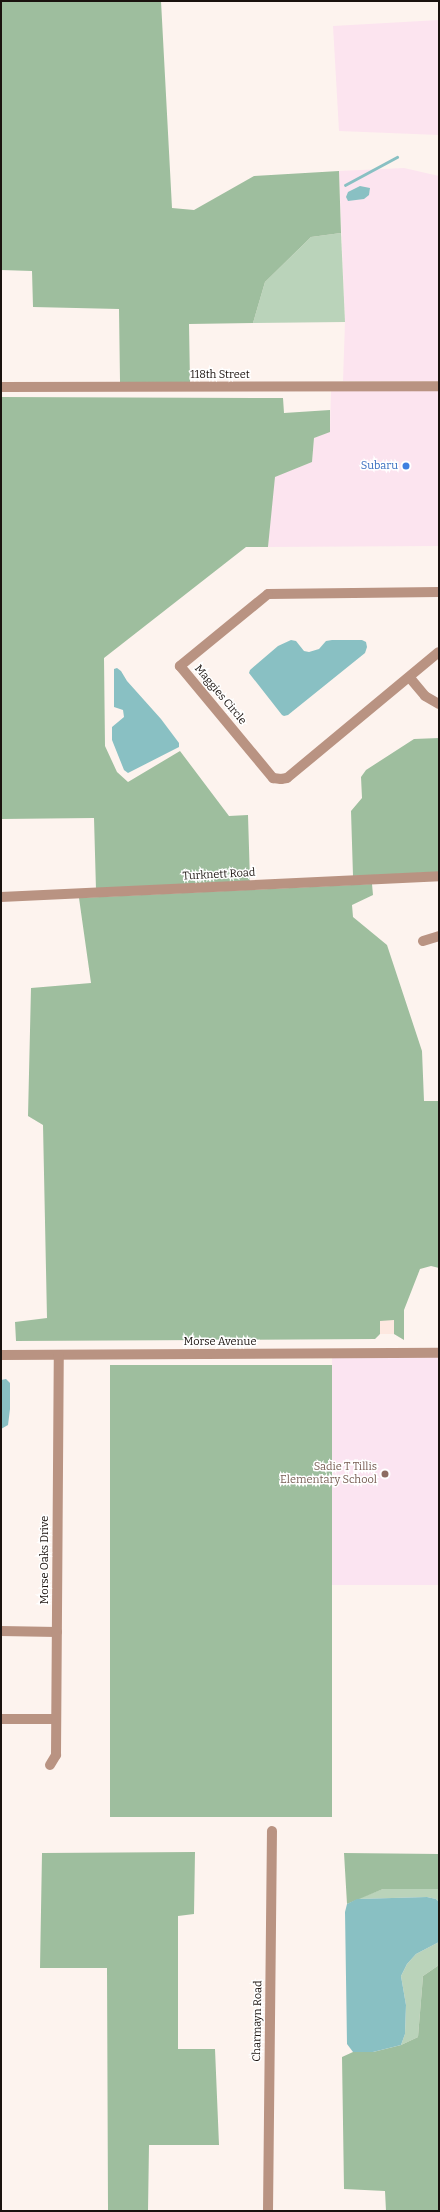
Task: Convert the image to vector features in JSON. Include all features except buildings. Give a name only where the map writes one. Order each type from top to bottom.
[{"type":"street","name":"118th Street","points":[[1,387],[439,386]]},
{"type":"street","name":"Maggies Circle","points":[[439,592],[268,594],[180,666],[273,778],[280,779],[287,778],[410,678],[439,652]]},
{"type":"street","points":[[410,678],[424,696],[439,704]]},
{"type":"street","name":"Turknett Road","points":[[1,897],[439,876]]},
{"type":"street","points":[[423,941],[439,936]]},
{"type":"street","name":"Morse Avenue","points":[[1,1355],[439,1353]]},
{"type":"street","name":"Morse Oaks Drive","points":[[50,1765],[56,1755],[56,1496],[59,1355]]},
{"type":"street","points":[[1,1631],[57,1632]]},
{"type":"street","points":[[1,1719],[56,1719]]},
{"type":"street","name":"Charmayn Road","points":[[268,2211],[272,1831]]},
{"type":"shaded area","points":[[439,20],[439,135],[339,131],[333,26]]},
{"type":"shaded area","points":[[404,168],[439,176],[439,381],[343,381],[345,322],[339,171]]},
{"type":"shaded area","points":[[331,391],[439,391],[439,546],[268,547],[274,477],[312,462],[314,438],[330,431]]},
{"type":"shaded area","points":[[380,1320],[394,1320],[394,1334],[380,1334]]},
{"type":"shaded area","name":"Sadie T Tillis Elementary School","points":[[332,1357],[439,1357],[439,1585],[332,1585]]},
{"type":"green space","points":[[1,1],[161,1],[172,208],[194,210],[254,176],[339,171],[341,233],[311,237],[265,282],[253,323],[189,324],[190,382],[120,382],[119,309],[33,307],[32,271],[1,270]]},
{"type":"green space","points":[[341,233],[345,322],[253,323],[265,282],[311,237]]},
{"type":"green space","points":[[1,397],[283,398],[284,413],[330,410],[330,432],[314,438],[312,462],[275,477],[268,547],[246,547],[104,658],[105,746],[117,772],[128,782],[180,751],[229,816],[248,815],[250,881],[96,890],[94,818],[1,819]]},
{"type":"green space","points":[[439,738],[439,872],[353,876],[351,811],[362,798],[361,777],[366,770],[414,739]]},
{"type":"green space","points":[[372,884],[373,895],[352,905],[353,917],[387,945],[422,1051],[424,1101],[439,1101],[439,1268],[431,1266],[420,1269],[404,1310],[404,1340],[394,1334],[394,1320],[380,1321],[380,1334],[375,1339],[16,1341],[15,1322],[47,1318],[43,1125],[28,1116],[31,988],[91,983],[79,898]]},
{"type":"green space","points":[[110,1365],[332,1365],[332,1817],[110,1817]]},
{"type":"green space","points":[[195,1852],[194,1914],[178,1916],[178,2049],[215,2049],[219,2145],[149,2145],[148,2211],[108,2211],[107,1968],[40,1968],[42,1853]]},
{"type":"green space","points":[[344,1853],[439,1854],[439,1889],[383,1889],[347,1904]]},
{"type":"green space","points":[[383,1889],[439,1889],[439,1902],[436,1899],[427,1897],[357,1899]]},
{"type":"green space","points":[[439,1942],[439,1965],[423,1976],[418,2037],[401,2045],[405,2034],[406,2005],[401,1976],[407,1964],[416,1954]]},
{"type":"green space","points":[[439,1965],[439,2211],[386,2211],[385,2191],[344,2189],[342,2057],[353,2052],[373,2052],[401,2045],[418,2037],[423,1976]]},
{"type":"water","points":[[360,186],[370,188],[369,195],[364,199],[348,201],[346,197],[348,192]]},
{"type":"water","points":[[291,640],[296,641],[304,651],[309,652],[319,649],[326,641],[332,640],[362,640],[366,642],[367,647],[365,653],[288,715],[284,716],[249,673],[250,670],[278,646]]},
{"type":"water","points":[[117,668],[161,719],[179,743],[179,747],[128,773],[124,770],[112,740],[112,727],[124,717],[123,710],[114,707],[114,669]]},
{"type":"water","points":[[6,1379],[10,1383],[10,1409],[8,1425],[1,1429],[1,1380]]},
{"type":"water","points":[[427,1897],[436,1899],[439,1902],[439,1942],[416,1954],[407,1964],[401,1976],[406,2005],[405,2034],[401,2045],[373,2052],[353,2052],[347,2044],[345,1912],[347,1904],[357,1899]]},
{"type":"waterway","points":[[345,185],[397,157]]},
{"type":"place","name":"Subaru","points":[[406,466]]},
{"type":"place","name":"Sadie T Tillis Elementary School","points":[[385,1474]]}]
